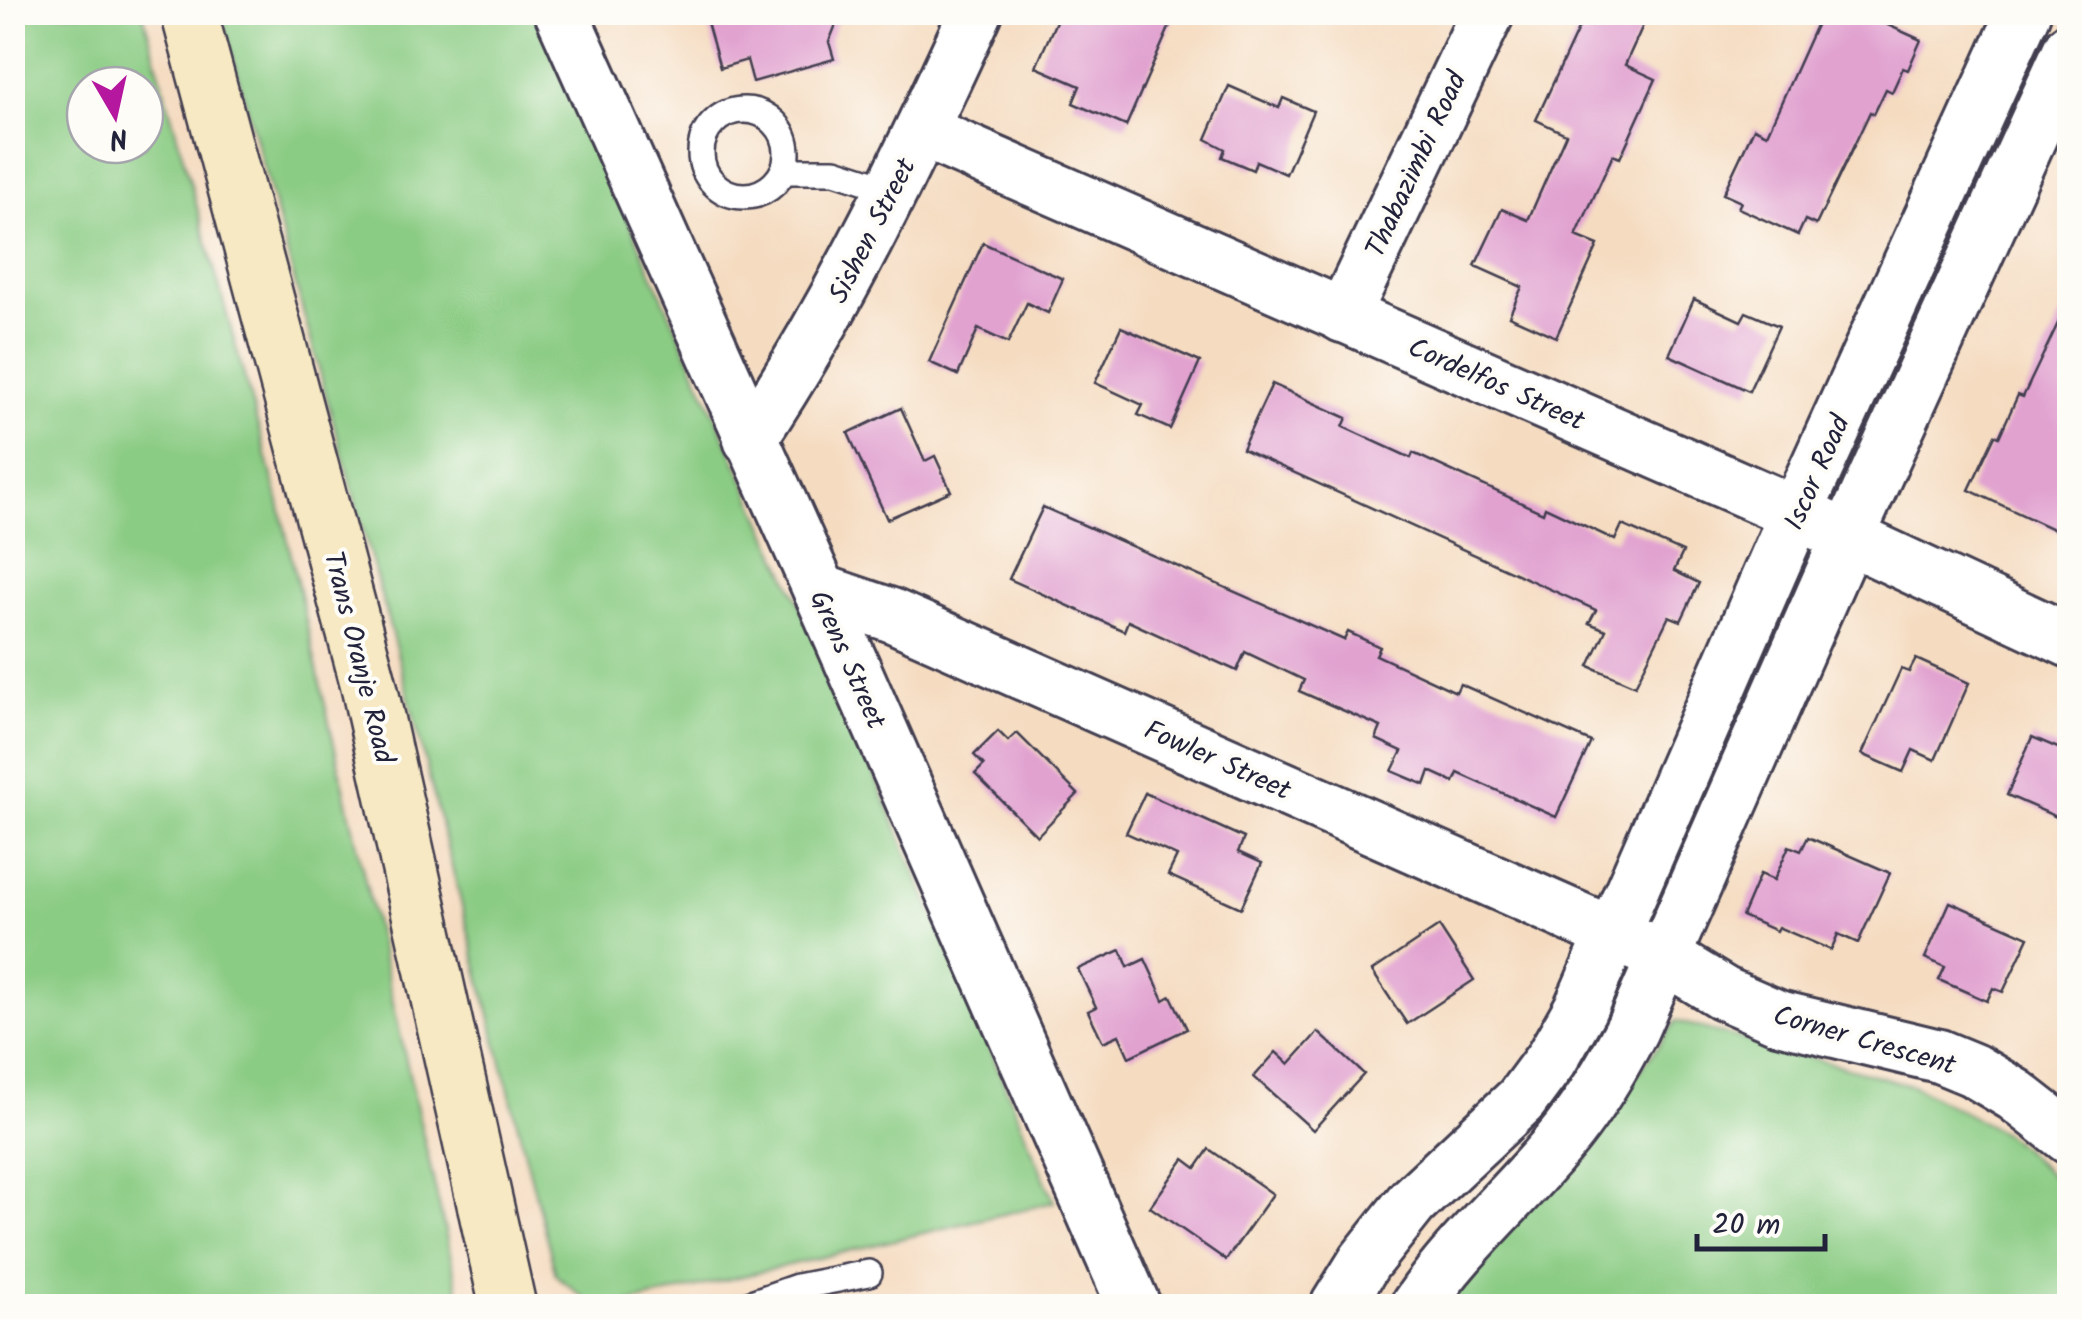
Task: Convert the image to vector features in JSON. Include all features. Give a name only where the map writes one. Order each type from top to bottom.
[{"type":"main road","name":"Trans Oranje Road","points":[[189,12],[368,682],[508,1306]]},
{"type":"street","name":"Grens Street","points":[[560,12],[1134,1306]]},
{"type":"street","name":"Sishen Street","points":[[750,438],[818,332],[922,131],[976,12]]},
{"type":"street","name":"Thabazimbi Road","points":[[1343,316],[1488,12]]},
{"type":"street","name":"Iscor Road","points":[[1614,934],[1796,513],[2024,12]]},
{"type":"street","name":"Iscor Road","points":[[1664,957],[1846,539],[2070,49]]},
{"type":"street","name":"Cordelfos Street","points":[[922,131],[1796,513],[2070,641]]},
{"type":"street","name":"Fowler Street","points":[[820,592],[891,615],[1664,957]]},
{"type":"street","points":[[1337,1306],[1365,1261],[1412,1202],[1520,1100],[1552,1058],[1580,1009],[1614,934]]},
{"type":"street","points":[[1417,1306],[1476,1230],[1566,1135],[1603,1084],[1664,957]]},
{"type":"street","name":"Corner Crescent","points":[[1664,957],[1723,993],[1778,1018],[1939,1056],[1973,1070],[2015,1095],[2070,1138]]},
{"type":"lane","points":[[785,171],[834,171],[891,189]]},
{"type":"lane","points":[[744,1306],[798,1287],[869,1273]]},
{"type":"green space","points":[[12,13],[143,13],[157,65],[65,65],[65,165],[165,165],[165,92],[278,498],[462,1306],[13,1306]]},
{"type":"green space","points":[[221,13],[536,13],[856,731],[1054,1202],[617,1306],[594,1306],[556,1275],[403,675]]},
{"type":"green space","points":[[1676,1021],[1914,1086],[2007,1135],[2069,1192],[2069,1306],[1438,1306],[1591,1132]]},
{"type":"building","points":[[704,12],[841,12],[829,42],[834,59],[753,82],[747,60],[720,68]]},
{"type":"building","points":[[1060,12],[1176,12],[1126,126],[1073,103],[1080,86],[1036,67]]},
{"type":"building","points":[[1586,12],[1649,12],[1625,65],[1656,79],[1620,158],[1613,155],[1576,236],[1598,245],[1556,337],[1509,316],[1522,287],[1475,266],[1502,209],[1528,220],[1566,134],[1536,120]]},
{"type":"building","points":[[1822,12],[1859,12],[1921,40],[1908,70],[1903,68],[1892,92],[1886,89],[1874,114],[1870,112],[1816,225],[1805,220],[1798,235],[1738,208],[1741,202],[1723,194],[1754,128],[1767,134]]},
{"type":"building","points":[[1229,86],[1279,108],[1283,98],[1313,111],[1286,174],[1256,161],[1253,170],[1222,157],[1225,149],[1206,139]]},
{"type":"building","points":[[983,243],[1063,279],[1048,313],[1027,303],[1008,343],[978,329],[958,375],[929,362]]},
{"type":"building","points":[[2070,298],[2070,528],[2060,524],[2057,531],[1969,490],[2018,395],[2023,397]]},
{"type":"building","points":[[1694,299],[1741,321],[1746,312],[1779,326],[1749,391],[1669,355]]},
{"type":"building","points":[[1121,327],[1200,362],[1170,429],[1138,415],[1143,405],[1095,383]]},
{"type":"building","points":[[1272,384],[1347,418],[1343,427],[1411,458],[1413,453],[1543,513],[1545,507],[1615,540],[1622,525],[1683,552],[1674,571],[1699,583],[1681,621],[1669,616],[1635,686],[1589,666],[1606,630],[1589,623],[1596,610],[1242,449]]},
{"type":"building","points":[[901,408],[925,461],[935,456],[951,491],[887,519],[848,433]]},
{"type":"building","points":[[1043,507],[1344,640],[1348,632],[1380,647],[1376,655],[1456,692],[1460,684],[1591,742],[1556,817],[1458,773],[1454,782],[1430,771],[1425,785],[1392,771],[1402,751],[1376,739],[1381,727],[1299,691],[1304,680],[1245,652],[1237,671],[1128,621],[1124,631],[1009,579]]},
{"type":"building","points":[[1916,659],[1969,683],[1935,760],[1913,750],[1903,772],[1862,754],[1901,669],[1909,672]]},
{"type":"building","points":[[998,731],[1008,741],[1017,733],[1078,794],[1037,836],[975,774],[984,765],[974,755]]},
{"type":"building","points":[[2032,737],[2070,753],[2070,823],[2007,795]]},
{"type":"building","points":[[1145,793],[1244,838],[1238,852],[1262,863],[1241,908],[1168,875],[1177,856],[1126,833]]},
{"type":"building","points":[[1808,837],[1890,873],[1858,943],[1838,934],[1831,950],[1742,916],[1760,874],[1774,880],[1789,846],[1801,851]]},
{"type":"building","points":[[1950,902],[2029,937],[2003,992],[1993,988],[1987,1001],[1939,980],[1945,967],[1925,958]]},
{"type":"building","points":[[1439,926],[1474,980],[1407,1024],[1372,971]]},
{"type":"building","points":[[1121,950],[1128,967],[1145,959],[1164,1000],[1171,996],[1187,1029],[1129,1057],[1119,1035],[1103,1042],[1088,1011],[1096,1007],[1078,969]]},
{"type":"building","points":[[1318,1032],[1364,1074],[1313,1130],[1254,1077],[1276,1052],[1289,1064]]},
{"type":"building","points":[[1209,1149],[1273,1194],[1226,1260],[1150,1207],[1184,1159],[1196,1168]]}]
